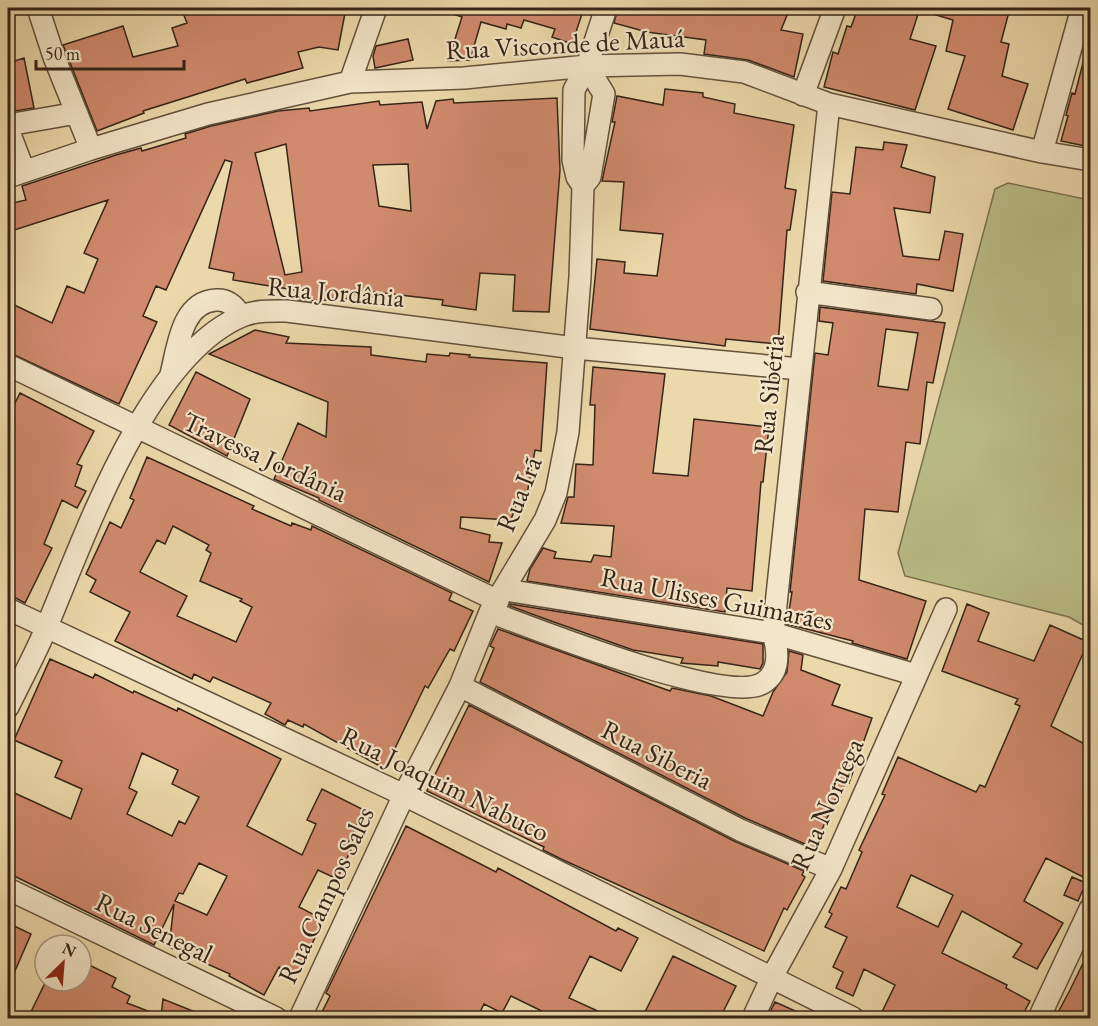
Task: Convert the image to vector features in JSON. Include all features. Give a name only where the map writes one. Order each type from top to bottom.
[{"type":"street","points":[[38,8],[54,57],[91,149]]},
{"type":"street","points":[[350,82],[376,8]]},
{"type":"street","name":"Rua Irã","points":[[583,186],[577,177],[573,160],[574,90],[587,66],[606,8]]},
{"type":"street","points":[[803,95],[835,8]]},
{"type":"street","points":[[1042,152],[1082,8]]},
{"type":"street","name":"Rua Visconde de Mauá","points":[[16,174],[208,114],[350,82],[464,78],[587,66],[710,67],[744,72],[828,104],[1042,152],[1090,160]]},
{"type":"street","name":"Rua Irã","points":[[404,795],[460,686],[498,601],[545,520],[556,493],[568,432],[575,348],[583,186],[590,177],[604,94],[587,66]]},
{"type":"street","name":"Rua Sibéria","points":[[498,601],[624,661],[678,676],[747,687],[762,684],[774,670],[778,650],[773,633],[828,104]]},
{"type":"street","points":[[16,174],[8,127],[77,113]]},
{"type":"street","points":[[807,292],[931,309]]},
{"type":"street","points":[[171,378],[183,327],[196,307],[204,302],[225,301],[235,307],[241,316]]},
{"type":"street","name":"Rua Jordânia","points":[[8,707],[46,629],[135,427],[171,378],[207,340],[241,316],[261,311],[287,311],[575,348],[800,369]]},
{"type":"street","name":"Travessa Jordânia","points":[[8,365],[498,601]]},
{"type":"street","name":"Rua Ulisses Guimarães","points":[[498,601],[773,633],[916,675]]},
{"type":"street","name":"Rua Joaquim Nabuco","points":[[8,609],[46,629],[404,795],[853,1018]]},
{"type":"street","name":"Rua Noruega","points":[[753,1018],[772,977],[831,869],[945,609]]},
{"type":"street","name":"Rua Siberia","points":[[460,686],[740,830],[831,869]]},
{"type":"street","name":"Rua Campos Sales","points":[[300,1018],[404,795]]},
{"type":"street","name":"Rua Senegal","points":[[8,889],[276,1018]]},
{"type":"street","points":[[1040,1018],[1090,909]]},
{"type":"green space","points":[[1008,183],[1090,200],[1090,629],[1069,617],[905,576],[898,553],[995,189]]},
{"type":"building","points":[[181,8],[346,8],[338,50],[319,47],[298,52],[303,68],[247,83],[245,79],[143,111],[144,113],[97,131],[63,45],[123,26],[133,57],[178,46],[172,28],[187,23]]},
{"type":"building","points":[[447,8],[584,8],[572,44],[552,37],[555,29],[524,20],[521,28],[507,24],[506,29],[481,22],[470,60],[448,61],[462,17],[447,12]]},
{"type":"building","points":[[618,8],[790,8],[781,30],[803,34],[794,77],[748,60],[704,54],[706,40],[647,32],[614,23]]},
{"type":"building","points":[[858,8],[920,8],[910,39],[936,46],[915,110],[824,87],[833,52],[838,54],[847,26],[851,27]]},
{"type":"building","points":[[924,8],[1010,8],[1001,42],[1009,44],[1002,76],[1028,84],[1013,130],[948,109],[965,56],[946,51],[953,20],[923,11]]},
{"type":"building","points":[[408,39],[413,60],[375,68],[373,56],[376,46]]},
{"type":"building","points":[[1085,55],[1090,56],[1090,147],[1061,141],[1072,93],[1075,94]]},
{"type":"building","points":[[24,58],[34,108],[8,112],[8,63]]},
{"type":"building","points":[[665,89],[703,93],[703,97],[735,104],[734,113],[794,125],[785,188],[796,190],[790,230],[787,230],[778,344],[726,339],[725,346],[590,329],[597,259],[625,262],[624,273],[657,276],[663,234],[620,230],[624,182],[602,181],[615,122],[612,122],[617,96],[663,105]]},
{"type":"building","points":[[557,98],[560,170],[549,312],[513,311],[515,275],[480,273],[476,310],[442,305],[443,300],[374,292],[374,297],[352,294],[352,299],[326,298],[327,300],[307,301],[295,299],[295,290],[233,280],[234,273],[209,268],[232,162],[225,160],[166,290],[156,286],[143,316],[157,322],[119,404],[8,352],[8,302],[52,323],[67,286],[84,293],[98,259],[84,253],[108,200],[8,232],[8,204],[26,200],[22,186],[116,155],[141,148],[142,151],[186,138],[185,134],[211,126],[278,111],[309,108],[310,111],[379,101],[380,105],[422,102],[427,129],[436,101],[453,99],[454,103]],"holes":[[[286,144],[302,272],[285,275],[255,153]],[[408,164],[411,211],[379,206],[373,165]]]},
{"type":"building","points":[[884,142],[907,145],[901,167],[935,177],[930,213],[894,208],[903,256],[939,260],[945,231],[963,234],[953,291],[917,284],[916,294],[823,281],[832,192],[850,194],[856,147],[883,150]]},
{"type":"building","points":[[820,307],[945,323],[933,383],[927,382],[920,444],[906,442],[898,512],[865,509],[859,580],[926,601],[907,659],[852,643],[853,641],[787,624],[815,353],[828,355],[833,323],[819,321]],"holes":[[[886,329],[918,333],[908,390],[878,386]]]},
{"type":"building","points":[[255,330],[289,337],[286,343],[371,347],[371,355],[426,362],[427,354],[449,356],[450,353],[470,355],[469,357],[547,363],[541,451],[535,450],[526,500],[518,499],[511,520],[461,517],[460,528],[490,535],[489,542],[502,543],[489,582],[319,498],[274,479],[298,423],[326,437],[328,402],[209,354]]},
{"type":"building","points":[[593,367],[665,374],[653,473],[688,476],[694,419],[769,427],[763,482],[761,482],[752,591],[727,588],[725,612],[527,581],[530,569],[543,548],[556,552],[554,558],[591,562],[594,555],[611,557],[614,526],[561,523],[568,497],[574,497],[576,464],[593,465],[595,405],[590,405]]},
{"type":"building","points":[[196,372],[250,399],[227,456],[169,425]]},
{"type":"building","points":[[20,393],[94,431],[77,464],[82,466],[75,486],[86,491],[77,508],[62,500],[44,544],[52,548],[25,603],[8,594],[8,417]]},
{"type":"building","points":[[147,457],[254,506],[252,509],[291,526],[292,523],[311,530],[312,526],[452,593],[449,600],[473,611],[454,651],[450,649],[428,688],[425,686],[385,769],[304,724],[303,727],[288,720],[285,725],[265,714],[271,703],[213,677],[210,682],[194,674],[192,679],[115,641],[130,612],[90,592],[96,580],[86,574],[110,522],[121,528],[134,500],[130,498]],"holes":[[[173,526],[209,545],[206,550],[211,553],[200,581],[242,599],[240,601],[252,607],[236,642],[177,616],[187,596],[140,572],[157,540],[165,544]]]},
{"type":"building","points":[[510,604],[763,644],[763,663],[760,669],[718,662],[718,666],[681,663],[683,658],[633,650],[510,606]]},
{"type":"building","points":[[967,604],[989,613],[978,641],[1034,661],[1050,625],[1088,642],[1051,726],[1090,747],[1090,869],[1085,878],[1046,858],[1024,901],[1063,923],[1037,969],[1013,957],[1022,944],[962,911],[942,953],[1007,985],[1006,988],[1030,1001],[1021,1018],[890,1018],[881,1014],[895,985],[864,969],[853,996],[836,988],[843,972],[833,967],[847,937],[825,927],[832,914],[829,912],[841,887],[846,889],[862,852],[859,850],[885,795],[882,794],[898,757],[976,792],[980,785],[985,787],[1020,706],[1015,704],[1018,699],[942,671]],"holes":[[[911,875],[953,895],[938,927],[897,907]]]},
{"type":"building","points":[[498,629],[670,691],[672,688],[711,696],[763,716],[773,692],[787,672],[789,651],[803,655],[801,670],[840,685],[832,705],[872,718],[849,783],[845,782],[839,801],[835,800],[814,848],[745,818],[480,682],[494,648],[490,646]]},
{"type":"building","points":[[50,659],[93,678],[95,674],[177,711],[178,708],[281,759],[247,826],[302,855],[316,824],[307,820],[322,789],[364,810],[346,847],[351,850],[337,879],[318,870],[299,907],[324,920],[296,975],[279,967],[264,995],[229,976],[230,974],[169,947],[174,904],[154,945],[8,873],[8,790],[71,819],[82,789],[55,777],[62,761],[14,740]],"holes":[[[142,753],[178,770],[172,784],[199,797],[185,824],[179,821],[172,836],[127,814],[137,792],[129,788]],[[199,863],[227,876],[207,915],[175,901],[179,893],[183,894]]]},
{"type":"building","points":[[469,705],[734,841],[804,871],[802,875],[805,877],[787,910],[784,908],[764,951],[561,859],[543,850],[544,847],[427,791]]},
{"type":"building","points":[[406,826],[496,872],[498,868],[616,931],[618,928],[638,938],[621,971],[590,956],[569,998],[613,1018],[556,1018],[511,996],[502,1013],[484,1004],[477,1018],[319,1018],[330,996],[326,993]]},
{"type":"building","points":[[1072,877],[1086,883],[1078,901],[1064,895]]},
{"type":"building","points":[[8,923],[31,934],[8,987]]},
{"type":"building","points":[[1090,949],[1090,1018],[1055,1018],[1070,990]]},
{"type":"building","points":[[673,956],[736,986],[720,1018],[642,1018]]},
{"type":"building","points":[[93,967],[116,978],[112,987],[130,996],[127,1003],[161,1016],[163,999],[210,1018],[28,1018],[40,993],[93,993]]},
{"type":"building","points":[[775,1002],[811,1018],[767,1018]]}]
